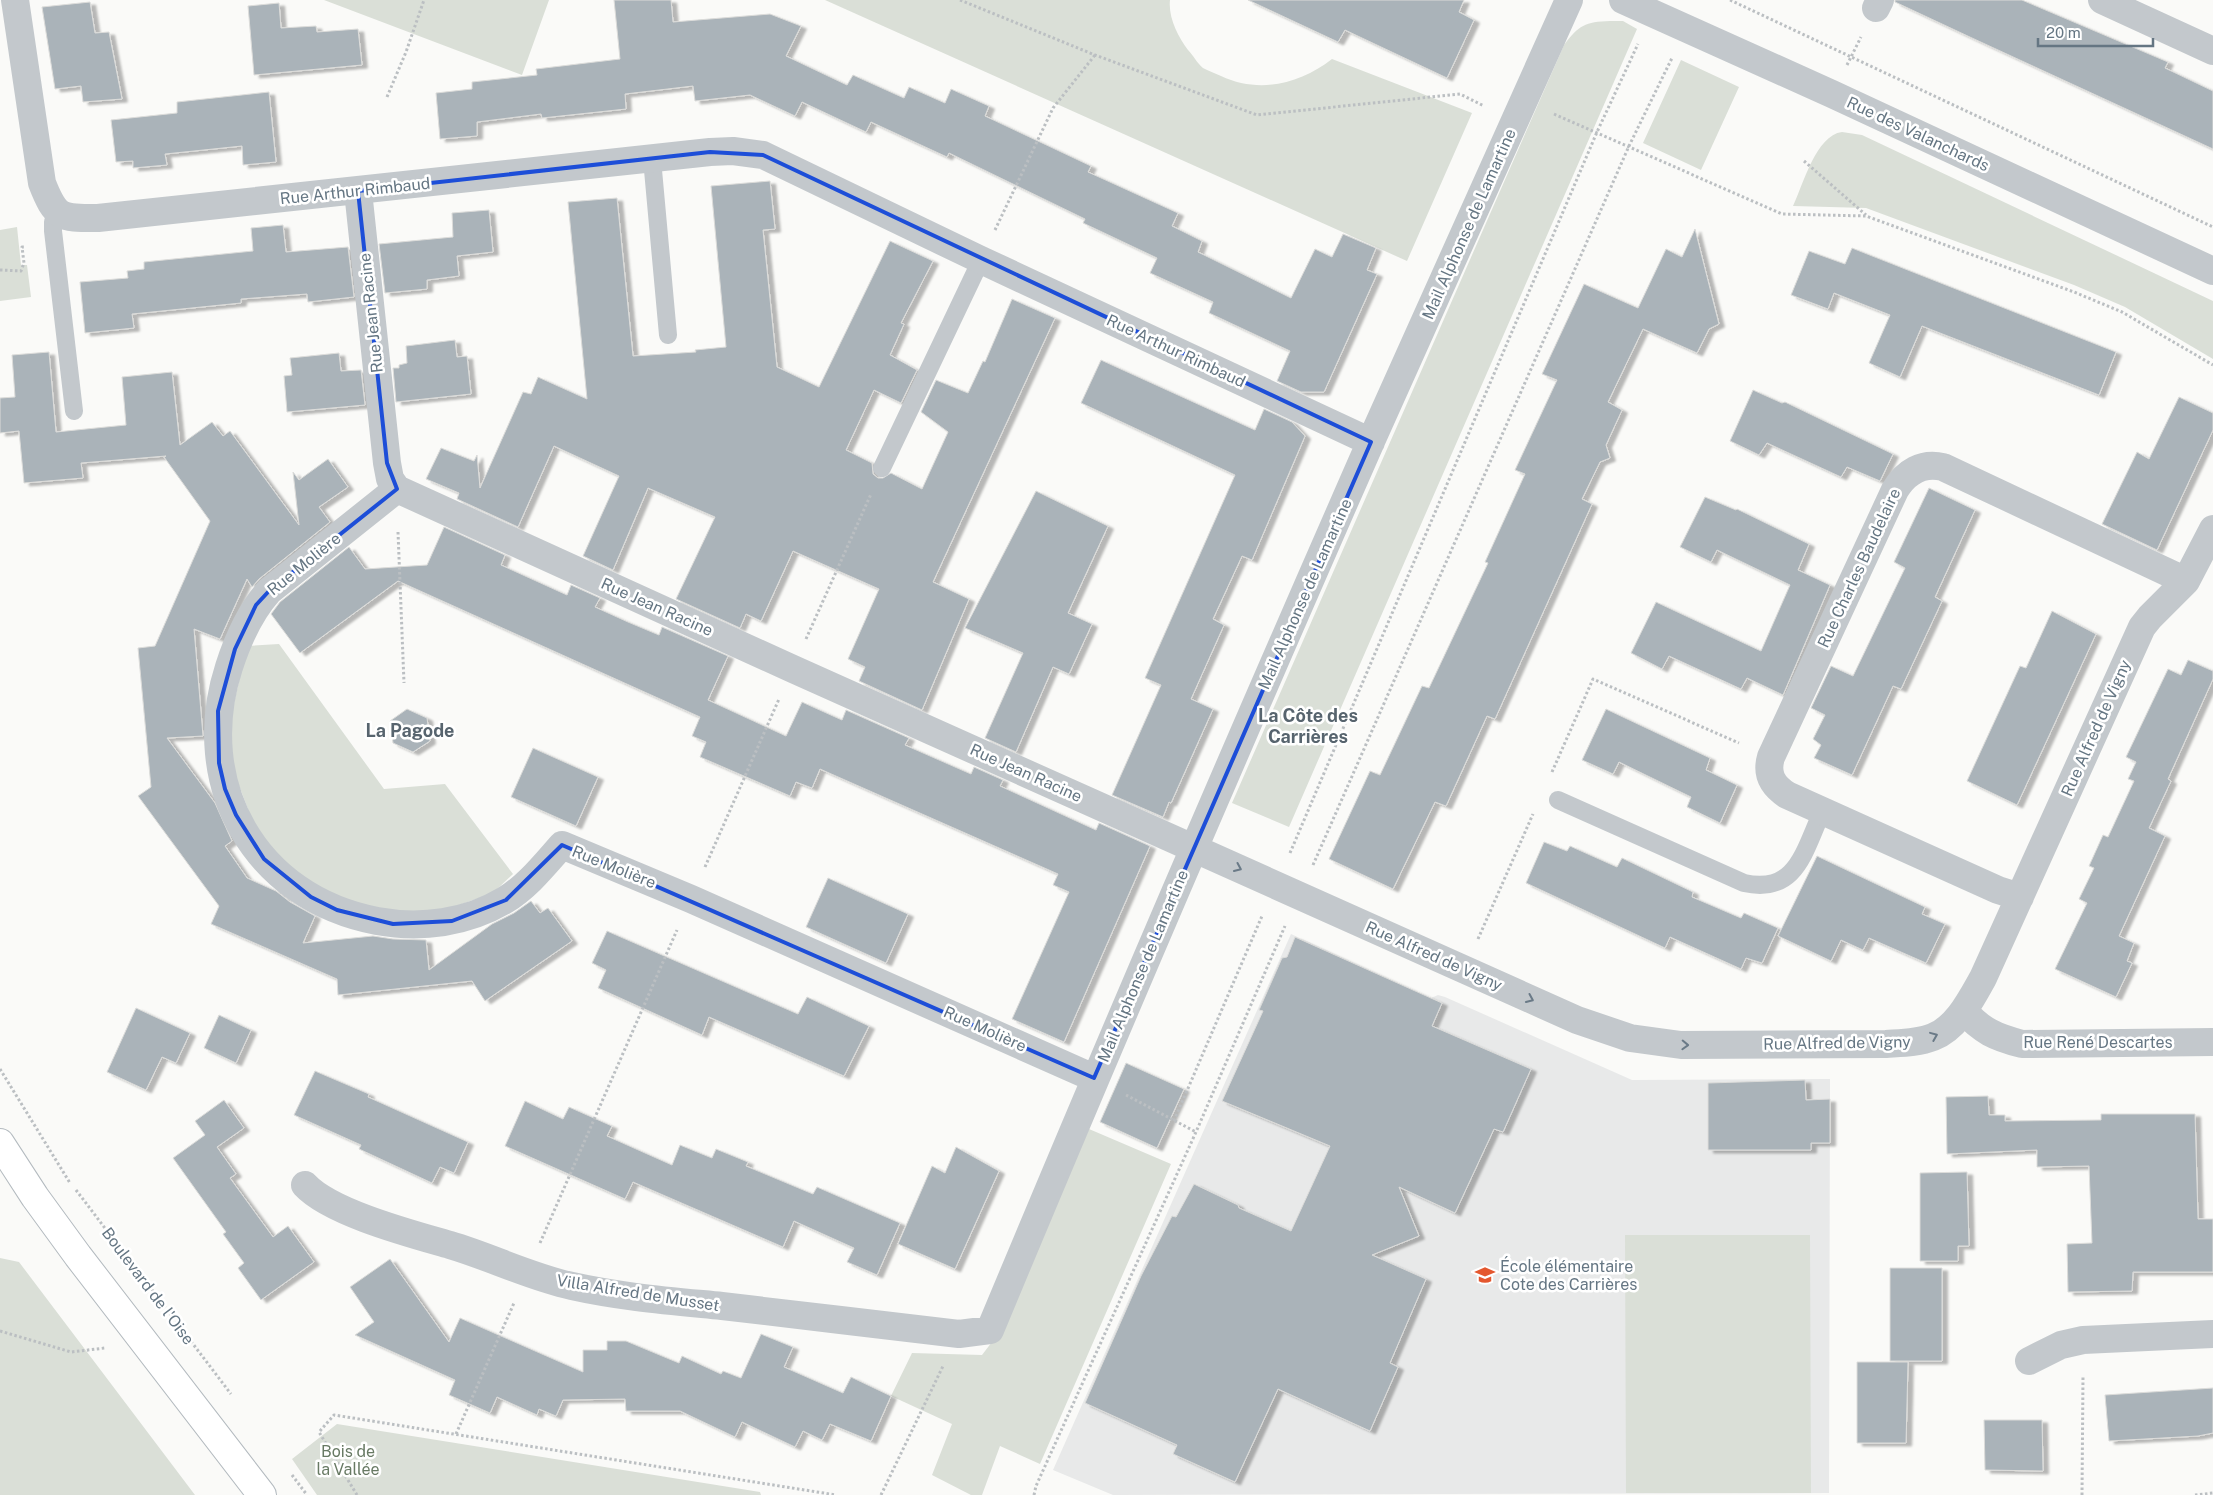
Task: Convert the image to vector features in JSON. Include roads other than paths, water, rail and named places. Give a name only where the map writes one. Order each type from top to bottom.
[{"type":"main road","points":[[0,1143],[35,1197],[262,1495]]},
{"type":"street","points":[[15,0],[42,183],[53,208],[58,214]]},
{"type":"street","name":"Mail Alphonse de Lamartine","points":[[990,1330],[1094,1078],[1194,848],[1371,442],[1569,0]]},
{"type":"street","name":"Rue des Valanchards","points":[[1623,0],[1832,94],[2213,271]]},
{"type":"street","points":[[2102,0],[2213,51]]},
{"type":"street","name":"Rue Arthur Rimbaud","points":[[58,214],[98,218],[734,151],[763,155],[981,260],[1371,442]]},
{"type":"street","name":"Rue Jean Racine","points":[[358,191],[386,463],[390,480],[397,489],[1194,848]]},
{"type":"street","name":"Rue Charles Baudelaire","points":[[1823,810],[1779,790],[1769,774],[1770,757],[1895,490],[1900,481],[1918,468],[1935,465],[1943,467],[2186,581]]},
{"type":"street","name":"Rue Molière","points":[[397,489],[269,590],[256,605],[239,640],[224,683],[218,710],[216,737],[218,763],[225,789],[236,815],[251,841],[264,859],[286,880],[328,906],[362,918],[393,924],[425,924],[452,921],[478,913],[506,900],[528,882],[562,845],[691,898],[1094,1078]]},
{"type":"street","name":"Rue Alfred de Vigny","points":[[1194,848],[1577,1020],[1630,1038],[1681,1045],[1886,1044],[1914,1042],[1932,1038],[1942,1033],[1964,1011],[1983,978],[2142,627],[2186,581],[2213,529]]},
{"type":"street","points":[[1823,810],[1998,890],[2020,897]]},
{"type":"street","name":"Rue René Descartes","points":[[1964,1011],[1978,1026],[1992,1035],[2022,1044],[2213,1042]]},
{"type":"street","name":"Villa Alfred de Musset","points":[[305,1185],[312,1193],[327,1203],[424,1239],[464,1250],[527,1274],[573,1286],[699,1304],[959,1334],[990,1330]]},
{"type":"street","points":[[2029,1361],[2061,1345],[2083,1340],[2213,1334]]},
{"type":"lane","points":[[652,159],[668,335]]},
{"type":"lane","points":[[58,214],[54,222],[53,231],[74,411]]},
{"type":"lane","points":[[882,468],[981,260]]},
{"type":"lane","points":[[1558,800],[1744,882],[1755,885],[1777,883],[1794,871],[1823,810]]},
{"type":"place","name":"École élémentaire Cote des Carrières","points":[[1485,1275]]},
{"type":"district","name":"La Côte des Carrières","points":[[1308,725]]},
{"type":"district","name":"La Pagode","points":[[410,730]]},
{"type":"park label","name":"Bois de la Vallée","points":[[348,1460]]}]
